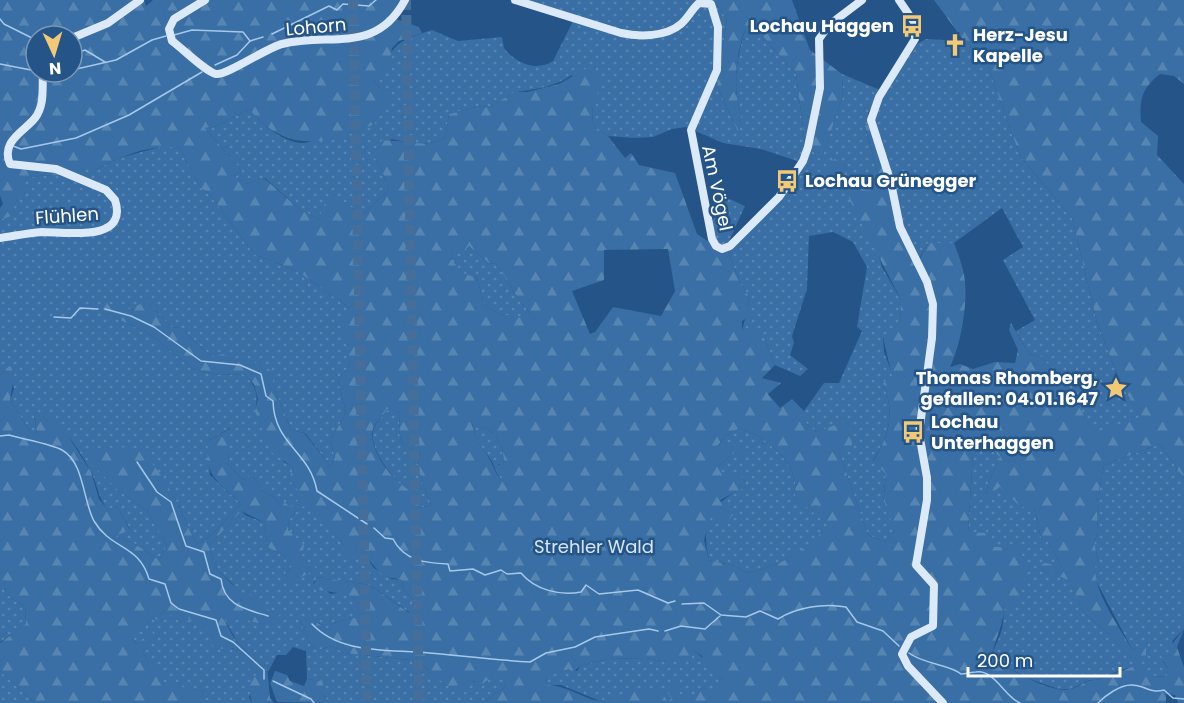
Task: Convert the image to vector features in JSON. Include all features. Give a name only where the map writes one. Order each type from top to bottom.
[{"type":"street","points":[[84,33],[108,23],[140,0]]},
{"type":"street","name":"Lohorn","points":[[205,0],[174,19],[170,36],[210,71],[220,74],[233,70],[255,54],[283,44],[358,38],[373,33],[393,18],[405,0]]},
{"type":"street","name":"Am Vögel","points":[[515,0],[621,33],[636,35],[673,29],[697,4],[710,2],[718,22],[718,60],[716,74],[691,125],[691,140],[712,239],[716,246],[724,249],[730,246],[779,197],[803,161],[820,88],[819,39],[829,25],[862,0]]},
{"type":"street","points":[[899,0],[914,22],[915,39],[879,97],[871,120],[891,183],[900,227],[927,282],[933,304],[932,338],[919,433],[927,478],[927,500],[916,566],[934,585],[935,601],[934,624],[911,637],[902,654],[908,666],[943,703]]},
{"type":"street","name":"Flühlen","points":[[0,238],[35,233],[100,232],[114,222],[116,204],[110,193],[56,169],[10,164],[2,155],[3,139],[31,122],[38,114],[43,99],[43,84]]},
{"type":"green space","name":"Strehler Wald","points":[[0,0],[144,0],[146,6],[153,0],[405,0],[393,18],[419,27],[422,33],[399,41],[392,48],[388,69],[374,80],[379,88],[395,100],[378,109],[375,124],[340,137],[308,141],[278,134],[263,124],[249,109],[217,126],[205,128],[241,170],[234,176],[246,184],[264,178],[298,208],[318,219],[328,197],[342,201],[362,215],[389,190],[380,165],[372,154],[381,141],[429,143],[437,141],[445,138],[449,114],[480,106],[490,107],[514,92],[527,92],[559,84],[594,64],[601,86],[592,105],[593,125],[608,136],[625,158],[631,153],[639,165],[675,173],[697,234],[709,242],[715,250],[728,251],[740,283],[750,298],[748,306],[751,315],[742,321],[742,330],[757,330],[765,340],[775,365],[762,378],[781,383],[768,394],[780,408],[792,399],[804,411],[804,421],[816,432],[849,420],[852,445],[840,455],[868,535],[885,542],[897,528],[889,516],[885,503],[886,474],[873,461],[887,433],[890,413],[883,383],[892,376],[883,337],[887,337],[900,321],[901,300],[840,181],[826,168],[827,163],[835,159],[844,163],[848,177],[858,187],[881,186],[865,126],[870,124],[891,183],[900,227],[918,262],[928,243],[954,243],[963,271],[965,309],[961,335],[950,367],[960,364],[973,369],[995,362],[1015,363],[1018,350],[1009,330],[1011,323],[1029,354],[1042,357],[1077,403],[1094,434],[1142,416],[1121,385],[1097,322],[1072,218],[1020,156],[986,61],[964,41],[934,0],[1184,0],[1184,84],[1174,76],[1160,74],[1149,84],[1143,95],[1141,122],[1158,136],[1157,155],[1184,184],[1184,478],[1160,444],[1104,465],[1097,501],[1098,533],[1094,541],[1098,560],[1095,569],[1096,580],[1100,592],[1132,649],[1136,650],[1142,645],[1146,648],[1146,655],[1141,660],[1131,660],[1110,635],[1083,612],[1069,580],[1042,570],[1038,566],[1045,563],[1061,566],[1048,541],[1042,541],[1034,509],[1021,507],[1000,487],[986,497],[988,483],[1000,457],[974,438],[968,532],[986,533],[991,547],[1018,547],[1028,567],[1017,601],[1004,610],[991,659],[1041,684],[1062,690],[1074,688],[1141,664],[1150,676],[1166,677],[1168,670],[1159,652],[1162,650],[1166,656],[1170,655],[1169,648],[1184,629],[1177,647],[1184,667],[1184,703],[1178,703],[1175,695],[1166,694],[1166,703],[482,703],[505,687],[507,676],[493,676],[482,684],[473,681],[462,696],[431,674],[420,661],[344,653],[332,646],[318,650],[312,646],[300,621],[308,617],[329,630],[333,623],[356,617],[356,599],[311,588],[318,577],[370,585],[409,613],[414,601],[403,588],[402,580],[383,576],[367,558],[343,557],[344,545],[309,503],[291,517],[288,530],[304,545],[301,564],[315,561],[315,570],[290,583],[285,574],[293,565],[289,558],[267,547],[265,523],[241,511],[209,546],[217,570],[233,585],[241,601],[250,593],[254,601],[265,604],[268,610],[281,613],[270,626],[219,613],[253,663],[267,666],[270,698],[274,703],[252,703],[248,685],[258,672],[246,668],[247,658],[241,652],[230,648],[218,650],[211,644],[209,632],[204,625],[196,626],[188,618],[179,621],[164,611],[160,615],[164,623],[153,618],[133,639],[136,644],[152,632],[156,638],[143,653],[149,663],[160,665],[164,671],[164,685],[177,682],[181,687],[204,691],[200,703],[35,703],[0,671],[0,643],[26,624],[25,607],[6,594],[4,579],[0,580],[0,375],[8,367],[16,364],[10,400],[31,433],[37,434],[34,413],[43,414],[60,423],[91,472],[99,499],[108,510],[117,506],[130,530],[115,536],[132,542],[159,560],[167,545],[147,511],[117,489],[89,462],[85,452],[121,447],[141,452],[152,463],[169,488],[198,544],[212,534],[241,504],[214,477],[209,463],[208,441],[231,428],[228,464],[243,480],[252,475],[264,492],[275,498],[280,506],[283,501],[290,507],[303,496],[289,480],[293,467],[271,452],[255,411],[258,399],[254,384],[243,374],[219,375],[193,369],[151,335],[108,314],[103,309],[107,303],[134,310],[135,306],[147,302],[171,327],[181,328],[212,357],[223,354],[235,361],[244,357],[272,371],[274,387],[291,430],[304,433],[331,467],[335,457],[330,441],[346,413],[338,380],[350,365],[341,320],[351,309],[297,271],[254,254],[210,195],[200,187],[180,148],[148,149],[126,155],[97,169],[90,165],[74,173],[33,177],[25,180],[28,193],[17,199],[11,216],[0,220],[0,208],[3,204],[0,195]],"holes":[[[469,246],[489,263],[496,264],[530,313],[528,319],[500,314],[484,305],[477,278],[463,273],[450,258],[453,251],[463,251]],[[668,249],[675,291],[661,316],[613,307],[595,332],[590,334],[572,291],[604,280],[604,250]],[[387,409],[400,413],[399,428],[403,443],[421,453],[417,468],[431,505],[419,508],[416,493],[400,484],[379,457],[372,438],[373,429]],[[472,424],[487,429],[500,442],[504,463],[498,465],[503,481],[475,435]],[[738,429],[755,434],[772,446],[791,469],[795,482],[795,497],[829,526],[792,556],[761,570],[747,573],[735,566],[709,560],[704,540],[711,517],[725,523],[733,515],[720,500],[747,486],[739,472],[723,476],[719,466],[734,453],[745,458],[742,446],[718,446],[724,436]],[[694,651],[702,656],[703,665],[725,682],[718,690],[702,688],[696,694],[680,694],[677,684],[671,683],[667,690],[671,699],[667,701],[661,693],[646,688],[601,701],[547,685],[546,677],[569,669],[572,673],[580,666],[608,659],[646,658],[667,662],[691,659]]]},
{"type":"green space","points":[[519,0],[713,0],[727,19],[717,86],[738,132],[741,117],[736,87],[737,70],[746,27],[760,33],[796,74],[805,143],[821,159],[843,96],[842,74],[880,90],[868,113],[870,124],[865,127],[881,186],[858,187],[848,177],[844,163],[833,173],[840,181],[876,247],[882,267],[901,300],[900,321],[887,338],[883,337],[884,352],[893,376],[883,383],[890,413],[887,432],[873,460],[886,474],[884,491],[897,528],[885,542],[868,535],[840,455],[825,429],[816,432],[804,421],[804,411],[824,383],[839,383],[862,331],[857,327],[867,267],[853,242],[833,232],[809,236],[807,289],[792,336],[794,343],[790,355],[808,369],[800,376],[775,365],[765,340],[742,331],[750,298],[740,283],[728,251],[778,201],[800,162],[761,149],[723,143],[686,127],[672,129],[653,137],[608,136],[593,125],[592,105],[572,75],[552,85],[513,93],[490,107],[480,106],[449,114],[445,138],[439,141],[419,144],[392,139],[372,154],[380,165],[389,190],[362,215],[342,201],[318,219],[298,208],[265,178],[246,184],[234,176],[241,170],[205,128],[217,126],[249,109],[269,129],[286,139],[304,143],[312,141],[336,125],[379,88],[374,80],[395,47],[408,39],[432,30],[458,41],[502,37],[504,48],[520,62],[540,66],[553,61],[574,19]]},
{"type":"green space","points":[[713,0],[792,0],[810,50],[842,74],[843,96],[821,160],[805,143],[796,74],[760,33],[746,27],[736,70],[736,88],[741,117],[739,134],[717,86],[727,19]]},
{"type":"green space","points":[[926,39],[964,41],[986,61],[1020,156],[1072,218],[1097,322],[1121,385],[1143,416],[1094,435],[1077,403],[1042,357],[1029,354],[1016,331],[1035,320],[1003,260],[1023,247],[1002,208],[954,243],[928,243],[918,260],[908,242],[874,127],[874,111],[917,44]]},
{"type":"green space","points":[[167,145],[180,148],[200,187],[210,195],[254,254],[297,271],[351,309],[347,344],[350,365],[338,380],[346,413],[330,441],[335,457],[331,467],[305,433],[291,430],[274,387],[235,361],[212,357],[181,328],[171,327],[147,302],[134,310],[112,306],[108,314],[151,335],[193,369],[219,375],[243,374],[254,386],[257,400],[255,411],[284,462],[294,467],[289,480],[304,496],[290,508],[280,506],[275,498],[264,492],[252,475],[243,480],[228,464],[230,428],[208,441],[210,475],[241,504],[212,534],[198,544],[172,495],[141,452],[106,477],[117,489],[147,511],[167,545],[159,560],[132,542],[114,536],[130,529],[117,506],[108,510],[87,464],[60,427],[43,415],[34,413],[37,435],[31,433],[10,400],[14,389],[8,367],[0,375],[0,220],[11,215],[24,180],[75,172],[90,164],[97,169],[119,158]]},
{"type":"green space","points":[[725,197],[745,206],[730,239],[731,242],[723,246],[716,243],[712,222]]},
{"type":"green space","points":[[469,246],[489,263],[496,264],[530,313],[529,320],[500,314],[484,305],[477,278],[463,274],[449,258],[453,251]]},
{"type":"green space","points":[[388,409],[400,413],[400,434],[403,443],[421,453],[417,468],[431,505],[419,508],[389,471],[376,449],[373,438],[374,428]]},
{"type":"green space","points":[[472,423],[487,429],[500,442],[504,464],[498,464],[504,482],[478,442]]},
{"type":"green space","points":[[738,429],[755,434],[779,453],[794,477],[795,497],[830,526],[792,556],[772,566],[747,573],[735,566],[709,560],[706,535],[708,524],[717,506],[747,486],[722,477],[719,466],[734,453],[744,457],[730,446],[718,447],[724,436]]},
{"type":"green space","points":[[974,437],[1000,457],[988,483],[986,496],[1000,487],[1034,509],[1042,541],[1048,541],[1061,566],[1039,566],[1042,570],[1069,579],[1083,612],[1110,635],[1131,659],[1136,650],[1132,649],[1094,577],[1094,566],[1098,560],[1094,541],[1098,533],[1097,501],[1104,465],[1160,444],[1184,478],[1184,629],[1173,640],[1170,655],[1163,661],[1168,670],[1167,677],[1150,676],[1126,668],[1096,680],[1089,680],[1071,689],[1058,689],[1030,679],[991,659],[1001,632],[1004,611],[991,547],[968,533]]},
{"type":"green space","points":[[309,502],[344,545],[367,558],[374,568],[392,579],[402,580],[403,588],[414,601],[410,613],[370,585],[318,577],[313,583],[331,594],[343,592],[356,599],[356,617],[333,623],[329,631],[319,623],[300,621],[312,646],[318,650],[332,646],[344,653],[420,661],[431,674],[482,683],[493,676],[508,676],[505,687],[482,703],[329,703],[321,691],[322,681],[307,679],[306,651],[293,647],[286,655],[277,655],[268,672],[267,666],[253,663],[218,612],[267,610],[242,601],[236,595],[233,584],[217,570],[209,546],[241,510],[245,515],[265,523],[267,547],[289,558],[293,565],[285,574],[290,582],[298,568],[301,556],[298,544],[288,530],[289,520],[294,513]]},
{"type":"green space","points":[[4,578],[6,594],[25,607],[26,625],[0,642],[0,580]]},
{"type":"green space","points":[[164,611],[188,618],[196,625],[204,625],[226,647],[242,651],[258,672],[249,697],[252,703],[200,703],[204,691],[164,685],[164,671],[149,663],[143,653],[156,637],[136,644],[133,638],[153,618],[163,622],[160,615]]},
{"type":"green space","points":[[694,651],[726,682],[718,691],[702,688],[697,694],[680,694],[667,701],[622,698],[600,701],[561,685],[547,685],[546,676],[569,669],[577,671],[580,666],[608,659],[646,658],[667,662]]},
{"type":"green space","points":[[0,671],[35,703],[0,703]]},
{"type":"green space","points":[[275,671],[287,675],[290,681],[304,686],[307,679],[322,681],[324,688],[321,691],[329,703],[277,702],[270,683]]},
{"type":"waterway","points":[[272,34],[329,6],[337,10],[343,4],[369,6],[376,0]]},
{"type":"waterway","points":[[0,19],[4,24],[24,34]]},
{"type":"waterway","points":[[174,35],[192,30],[243,32],[250,41],[263,37]]},
{"type":"waterway","points":[[84,67],[116,60],[152,40],[166,36]]},
{"type":"waterway","points":[[215,65],[237,55],[250,41]]},
{"type":"waterway","points":[[84,50],[105,62]]},
{"type":"waterway","points":[[0,64],[24,69]]},
{"type":"waterway","points":[[13,146],[21,149],[76,138],[129,115],[202,72]]},
{"type":"waterway","points":[[54,317],[71,318],[80,308],[98,309]]},
{"type":"waterway","points":[[105,309],[131,316],[154,327],[201,361],[240,365],[261,374],[266,396],[273,401],[279,428],[307,466],[317,491],[367,524]]},
{"type":"waterway","points":[[0,436],[9,435],[44,444],[62,450],[69,456],[79,472],[90,513],[101,530],[139,559],[149,579],[165,584],[171,603],[179,609],[216,620],[221,636],[233,642],[264,670],[264,679]]},
{"type":"waterway","points":[[137,462],[157,492],[171,502],[186,546],[204,552],[210,574],[221,579],[223,588],[231,601],[268,616]]},
{"type":"waterway","points":[[374,528],[385,538],[393,539],[409,556],[432,563],[448,564],[450,571],[473,569],[485,575],[501,570],[507,574],[521,573],[533,584],[556,592],[581,592],[586,585],[599,594],[638,590],[668,603],[675,601]]},
{"type":"waterway","points":[[682,604],[704,603],[721,615],[746,617],[760,611],[778,619],[811,607],[846,607],[857,622],[883,631],[899,646]]},
{"type":"waterway","points":[[665,631],[681,626],[705,629],[720,616]]},
{"type":"waterway","points":[[312,624],[337,641],[367,649],[530,662],[546,653],[575,647],[595,637],[649,629],[658,631]]},
{"type":"waterway","points":[[909,653],[922,660],[951,668],[961,674],[982,672],[994,679],[1020,703]]},
{"type":"waterway","points":[[273,681],[311,699],[314,703]]},
{"type":"waterway","points":[[1098,703],[1113,691],[1131,685],[1155,691],[1164,690],[1173,698],[1184,699]]},
{"type":"tunnel","points":[[353,0],[367,703]]},
{"type":"tunnel","points":[[406,0],[419,703]]},
{"type":"place","name":"Lochau Haggen","points":[[912,26]]},
{"type":"place","name":"Herz-Jesu Kapelle","points":[[955,45]]},
{"type":"place","name":"Lochau Grünegger","points":[[787,181]]},
{"type":"place","name":"Thomas Rhomberg, gefallen: 04.01.1647","points":[[1116,388]]},
{"type":"place","name":"Lochau Unterhaggen","points":[[913,432]]}]
